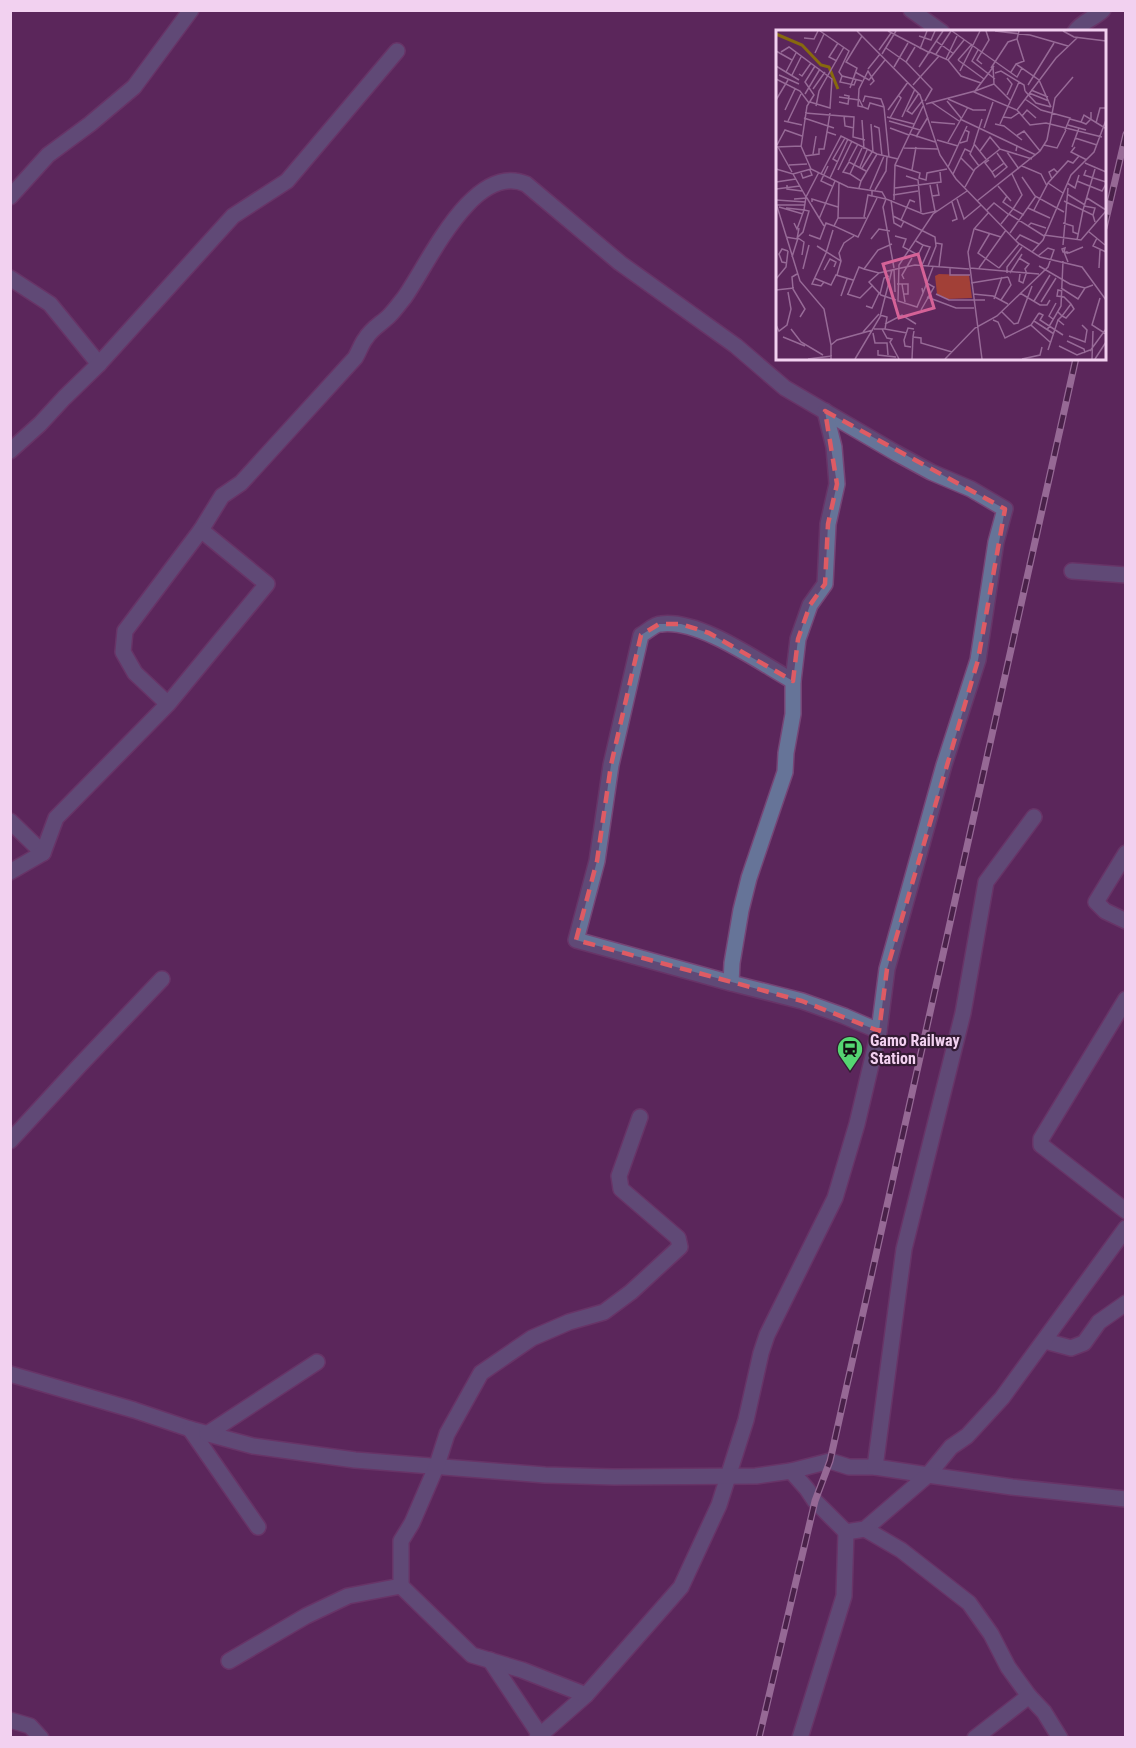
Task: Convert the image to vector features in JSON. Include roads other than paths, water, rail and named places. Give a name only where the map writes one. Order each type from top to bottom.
[{"type":"street","points":[[10,197],[48,155],[134,87],[191,10]]},
{"type":"street","points":[[911,10],[939,30]]},
{"type":"street","points":[[1076,30],[1080,24],[1098,16],[1103,10]]},
{"type":"street","points":[[10,451],[99,364],[233,216],[287,181],[397,51]]},
{"type":"street","points":[[168,704],[135,673],[123,652],[125,631],[201,530],[222,496],[241,483],[355,358],[366,336],[391,314],[406,295],[441,236],[474,198],[502,180],[517,180],[526,184],[620,263],[736,346],[785,388],[896,453],[931,472],[971,489],[1005,509],[996,542],[978,660],[944,765],[887,969],[879,1031],[857,1124],[835,1198],[767,1335],[746,1420],[719,1505],[681,1587],[586,1695],[538,1736],[490,1660]]},
{"type":"street","points":[[10,278],[50,304],[99,364]]},
{"type":"street","points":[[730,983],[741,910],[749,878],[785,772],[793,714],[793,681],[798,639],[810,605],[825,584],[828,524],[837,484],[834,447],[825,411]]},
{"type":"street","points":[[10,872],[43,853],[56,818],[168,704],[267,584],[201,530]]},
{"type":"street","points":[[1072,571],[1125,575]]},
{"type":"street","points":[[793,681],[709,633],[681,624],[659,624],[641,635],[611,765],[597,861],[576,940],[802,1001],[879,1031]]},
{"type":"street","points":[[875,1467],[904,1249],[963,1013],[986,882],[1034,817]]},
{"type":"street","points":[[10,821],[43,853]]},
{"type":"street","points":[[1125,853],[1096,902],[1105,911],[1125,921]]},
{"type":"street","points":[[10,1141],[162,979]]},
{"type":"street","points":[[1125,999],[1041,1139],[1041,1145],[1125,1211]]},
{"type":"street","points":[[586,1695],[522,1670],[472,1654],[401,1586],[401,1541],[412,1523],[437,1465],[447,1434],[481,1373],[532,1338],[569,1322],[604,1312],[631,1292],[680,1247],[678,1238],[621,1189],[619,1176],[640,1117]]},
{"type":"street","points":[[865,1530],[928,1475],[951,1447],[982,1422],[1002,1398],[1029,1358],[1045,1341],[1125,1228]]},
{"type":"street","points":[[1045,1341],[1071,1348],[1084,1342],[1100,1322],[1125,1302]]},
{"type":"street","points":[[207,1434],[317,1362]]},
{"type":"street","points":[[10,1374],[207,1434],[253,1446],[307,1455],[544,1475],[614,1478],[727,1477],[791,1471],[830,1461],[849,1467],[875,1467],[1012,1487],[1125,1499]]},
{"type":"street","points":[[190,1429],[258,1527]]},
{"type":"street","points":[[791,1471],[846,1532],[844,1596],[800,1737]]},
{"type":"street","points":[[846,1532],[865,1530],[901,1550],[969,1603],[991,1634],[1008,1667],[1044,1712],[1060,1737]]},
{"type":"street","points":[[229,1661],[306,1616],[348,1596],[401,1586]]},
{"type":"street","points":[[975,1737],[1029,1696]]},
{"type":"street","points":[[10,1720],[30,1726],[41,1737]]},
{"type":"railway","points":[[1106,219],[1126,134]]},
{"type":"railway","points":[[759,1738],[815,1501],[830,1461],[1076,360]]},
{"type":"place","name":"Gamo Railway Station","points":[[850,1072]]}]
